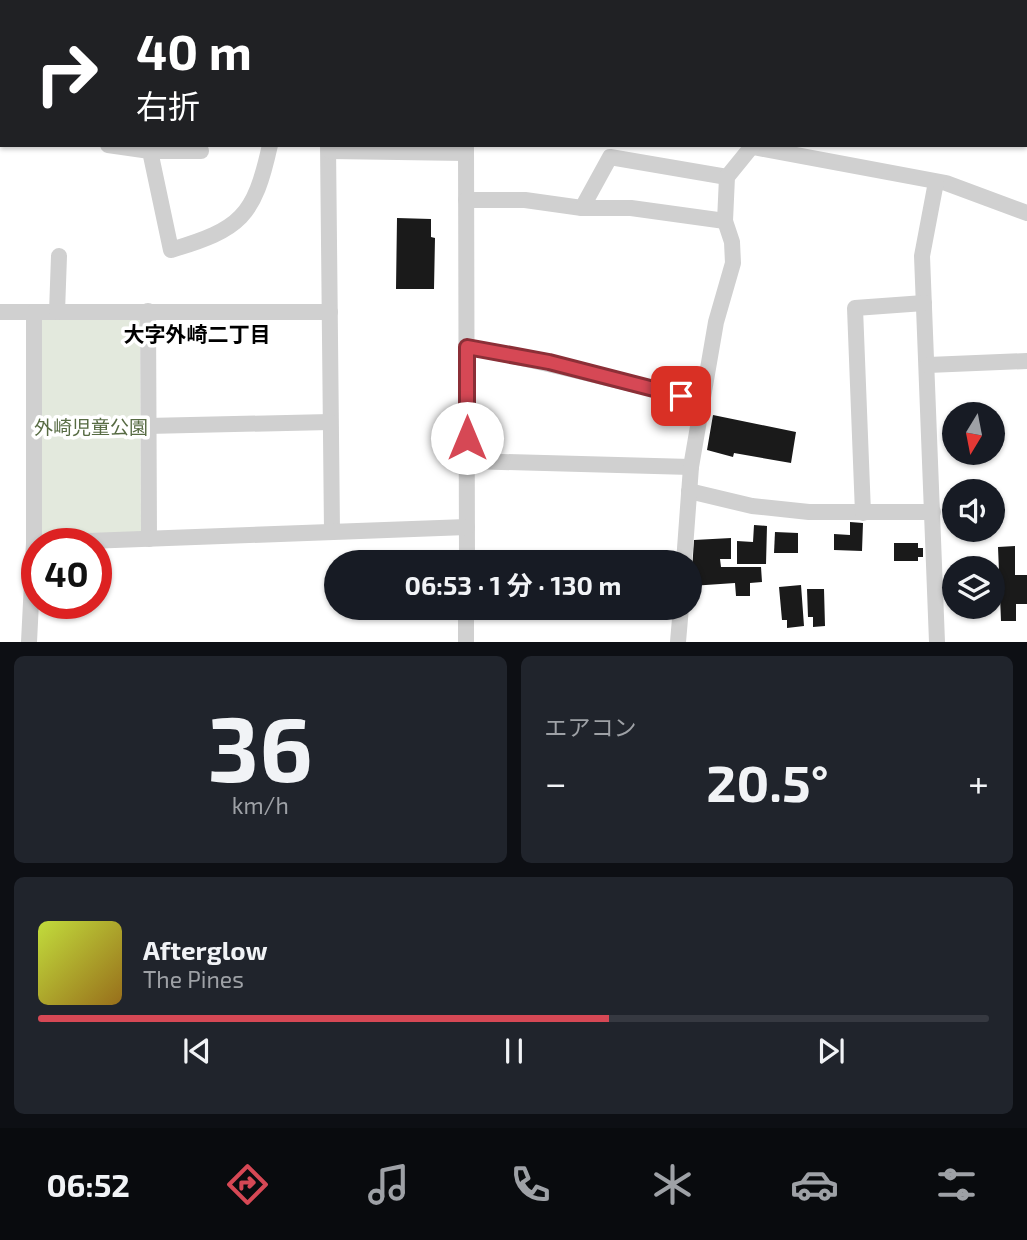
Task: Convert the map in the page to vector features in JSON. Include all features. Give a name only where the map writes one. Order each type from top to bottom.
[{"type":"street","points":[[122,147],[150,151],[201,151]]},
{"type":"street","points":[[150,151],[171,250],[207,239],[231,226],[248,211],[260,187],[270,147]]},
{"type":"street","points":[[685,550],[691,467],[716,322],[733,263],[733,242],[725,221],[727,177],[752,147]]},
{"type":"street","points":[[758,147],[936,182],[1027,213]]},
{"type":"street","points":[[332,532],[329,148],[466,149],[467,550]]},
{"type":"street","points":[[582,208],[610,157],[727,177]]},
{"type":"street","points":[[936,182],[922,256],[937,642]]},
{"type":"street","points":[[467,200],[525,200],[582,208],[631,208],[725,221]]},
{"type":"street","points":[[57,312],[59,256]]},
{"type":"street","points":[[863,513],[855,308],[925,303]]},
{"type":"street","points":[[148,311],[149,539]]},
{"type":"street","points":[[0,312],[330,312]]},
{"type":"street","points":[[34,312],[34,528]]},
{"type":"street","points":[[467,347],[549,362],[637,387],[703,400]]},
{"type":"street","points":[[928,365],[1027,361]]},
{"type":"street","points":[[147,426],[330,422]]},
{"type":"street","points":[[468,461],[691,467]]},
{"type":"street","points":[[690,491],[752,506],[809,512],[933,512]]},
{"type":"street","points":[[112,540],[467,527]]},
{"type":"street","points":[[29,642],[30,619]]},
{"type":"street","points":[[466,620],[466,642]]},
{"type":"street","points":[[678,642],[680,620]]},
{"type":"green space","name":"外崎児童公園","points":[[41,319],[140,319],[141,534],[112,534],[112,528],[42,528]]},
{"type":"building","points":[[397,218],[431,219],[431,237],[435,238],[434,289],[396,289]]},
{"type":"building","points":[[713,415],[796,432],[791,463],[734,453],[733,457],[707,450]]},
{"type":"building","points":[[850,522],[863,523],[862,551],[834,550],[834,534],[850,535]]},
{"type":"building","points":[[754,525],[767,526],[766,564],[737,564],[737,541],[753,542]]},
{"type":"building","points":[[775,532],[798,533],[798,553],[774,553]]},
{"type":"building","points":[[731,538],[731,559],[720,559],[721,567],[761,567],[762,582],[750,583],[750,596],[736,596],[735,583],[702,585],[702,550],[693,550],[694,540]]},
{"type":"building","points":[[894,543],[918,543],[918,548],[923,548],[923,557],[918,557],[918,561],[894,561]]},
{"type":"building","points":[[1015,546],[1015,575],[1027,575],[1027,604],[1016,604],[1016,621],[1001,621],[1005,619],[1005,556],[998,556],[998,547]]},
{"type":"building","points":[[801,585],[804,626],[787,628],[787,620],[782,620],[779,587]]},
{"type":"building","points":[[807,589],[824,589],[825,626],[813,627],[813,617],[808,617]]},
{"type":"district","name":"大字外崎二丁目","points":[[197,335]]},
{"type":"route","points":[[467,438],[467,347],[549,362],[637,387],[681,396]]}]
